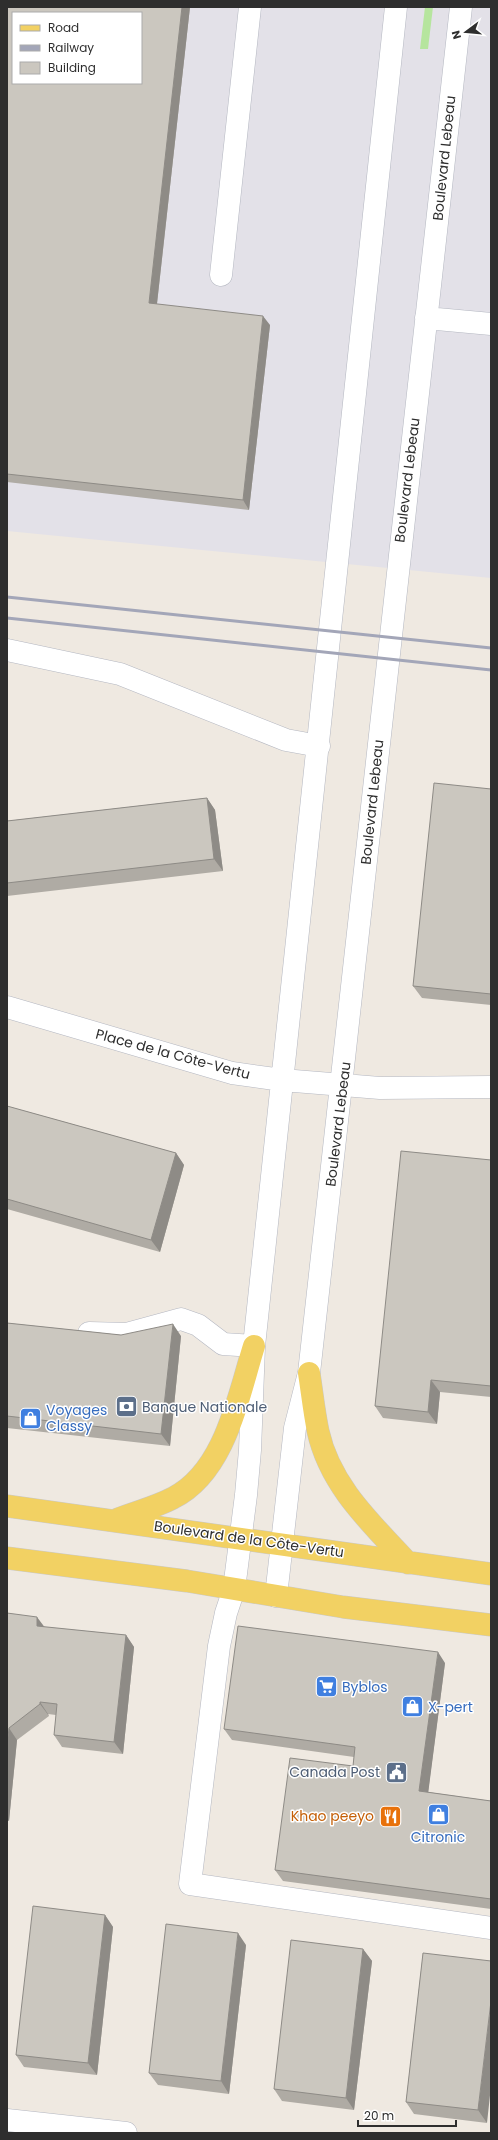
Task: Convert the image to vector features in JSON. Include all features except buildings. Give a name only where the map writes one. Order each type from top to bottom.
[{"type":"main road","points":[[115,1520],[173,1498],[187,1489],[207,1469],[223,1442],[254,1346]]},
{"type":"main road","points":[[309,1373],[318,1432],[338,1483],[363,1515],[408,1562]]},
{"type":"main road","name":"Boulevard de la Côte-Vertu","points":[[7,1506],[491,1574]]},
{"type":"main road","points":[[7,1558],[187,1580],[343,1607],[491,1625]]},
{"type":"street","points":[[222,275],[250,7]]},
{"type":"street","points":[[396,7],[319,746],[254,1346],[250,1450],[241,1538],[234,1589],[226,1613],[219,1646],[190,1884],[491,1928]]},
{"type":"street","name":"Boulevard Lebeau","points":[[276,1596],[295,1428],[309,1373],[343,1086],[379,730],[461,7]]},
{"type":"street","points":[[426,318],[491,324]]},
{"type":"street","points":[[7,650],[120,674],[286,740],[319,746]]},
{"type":"street","name":"Place de la Côte-Vertu","points":[[7,1007],[232,1073],[343,1086],[387,1088],[491,1087]]},
{"type":"street","points":[[69,1330],[105,1334],[126,1334],[181,1320],[198,1325],[223,1344],[254,1346]]},
{"type":"street","points":[[7,2120],[126,2133]]},
{"type":"shaded area","points":[[7,7],[491,7],[491,578],[7,531]]},
{"type":"green space","points":[[425,7],[433,7],[428,49],[420,49]]},
{"type":"railway","points":[[7,597],[491,648]]},
{"type":"railway","points":[[7,618],[491,670]]},
{"type":"place","name":"Banque Nationale","points":[[127,1407]]},
{"type":"place","name":"Voyages Classy","points":[[30,1418]]},
{"type":"place","name":"Byblos","points":[[326,1687]]},
{"type":"place","name":"X-pert","points":[[413,1707]]},
{"type":"place","name":"Canada Post","points":[[396,1772]]},
{"type":"place","name":"Citronic","points":[[438,1815]]},
{"type":"place","name":"Khao peeyo","points":[[390,1816]]}]
